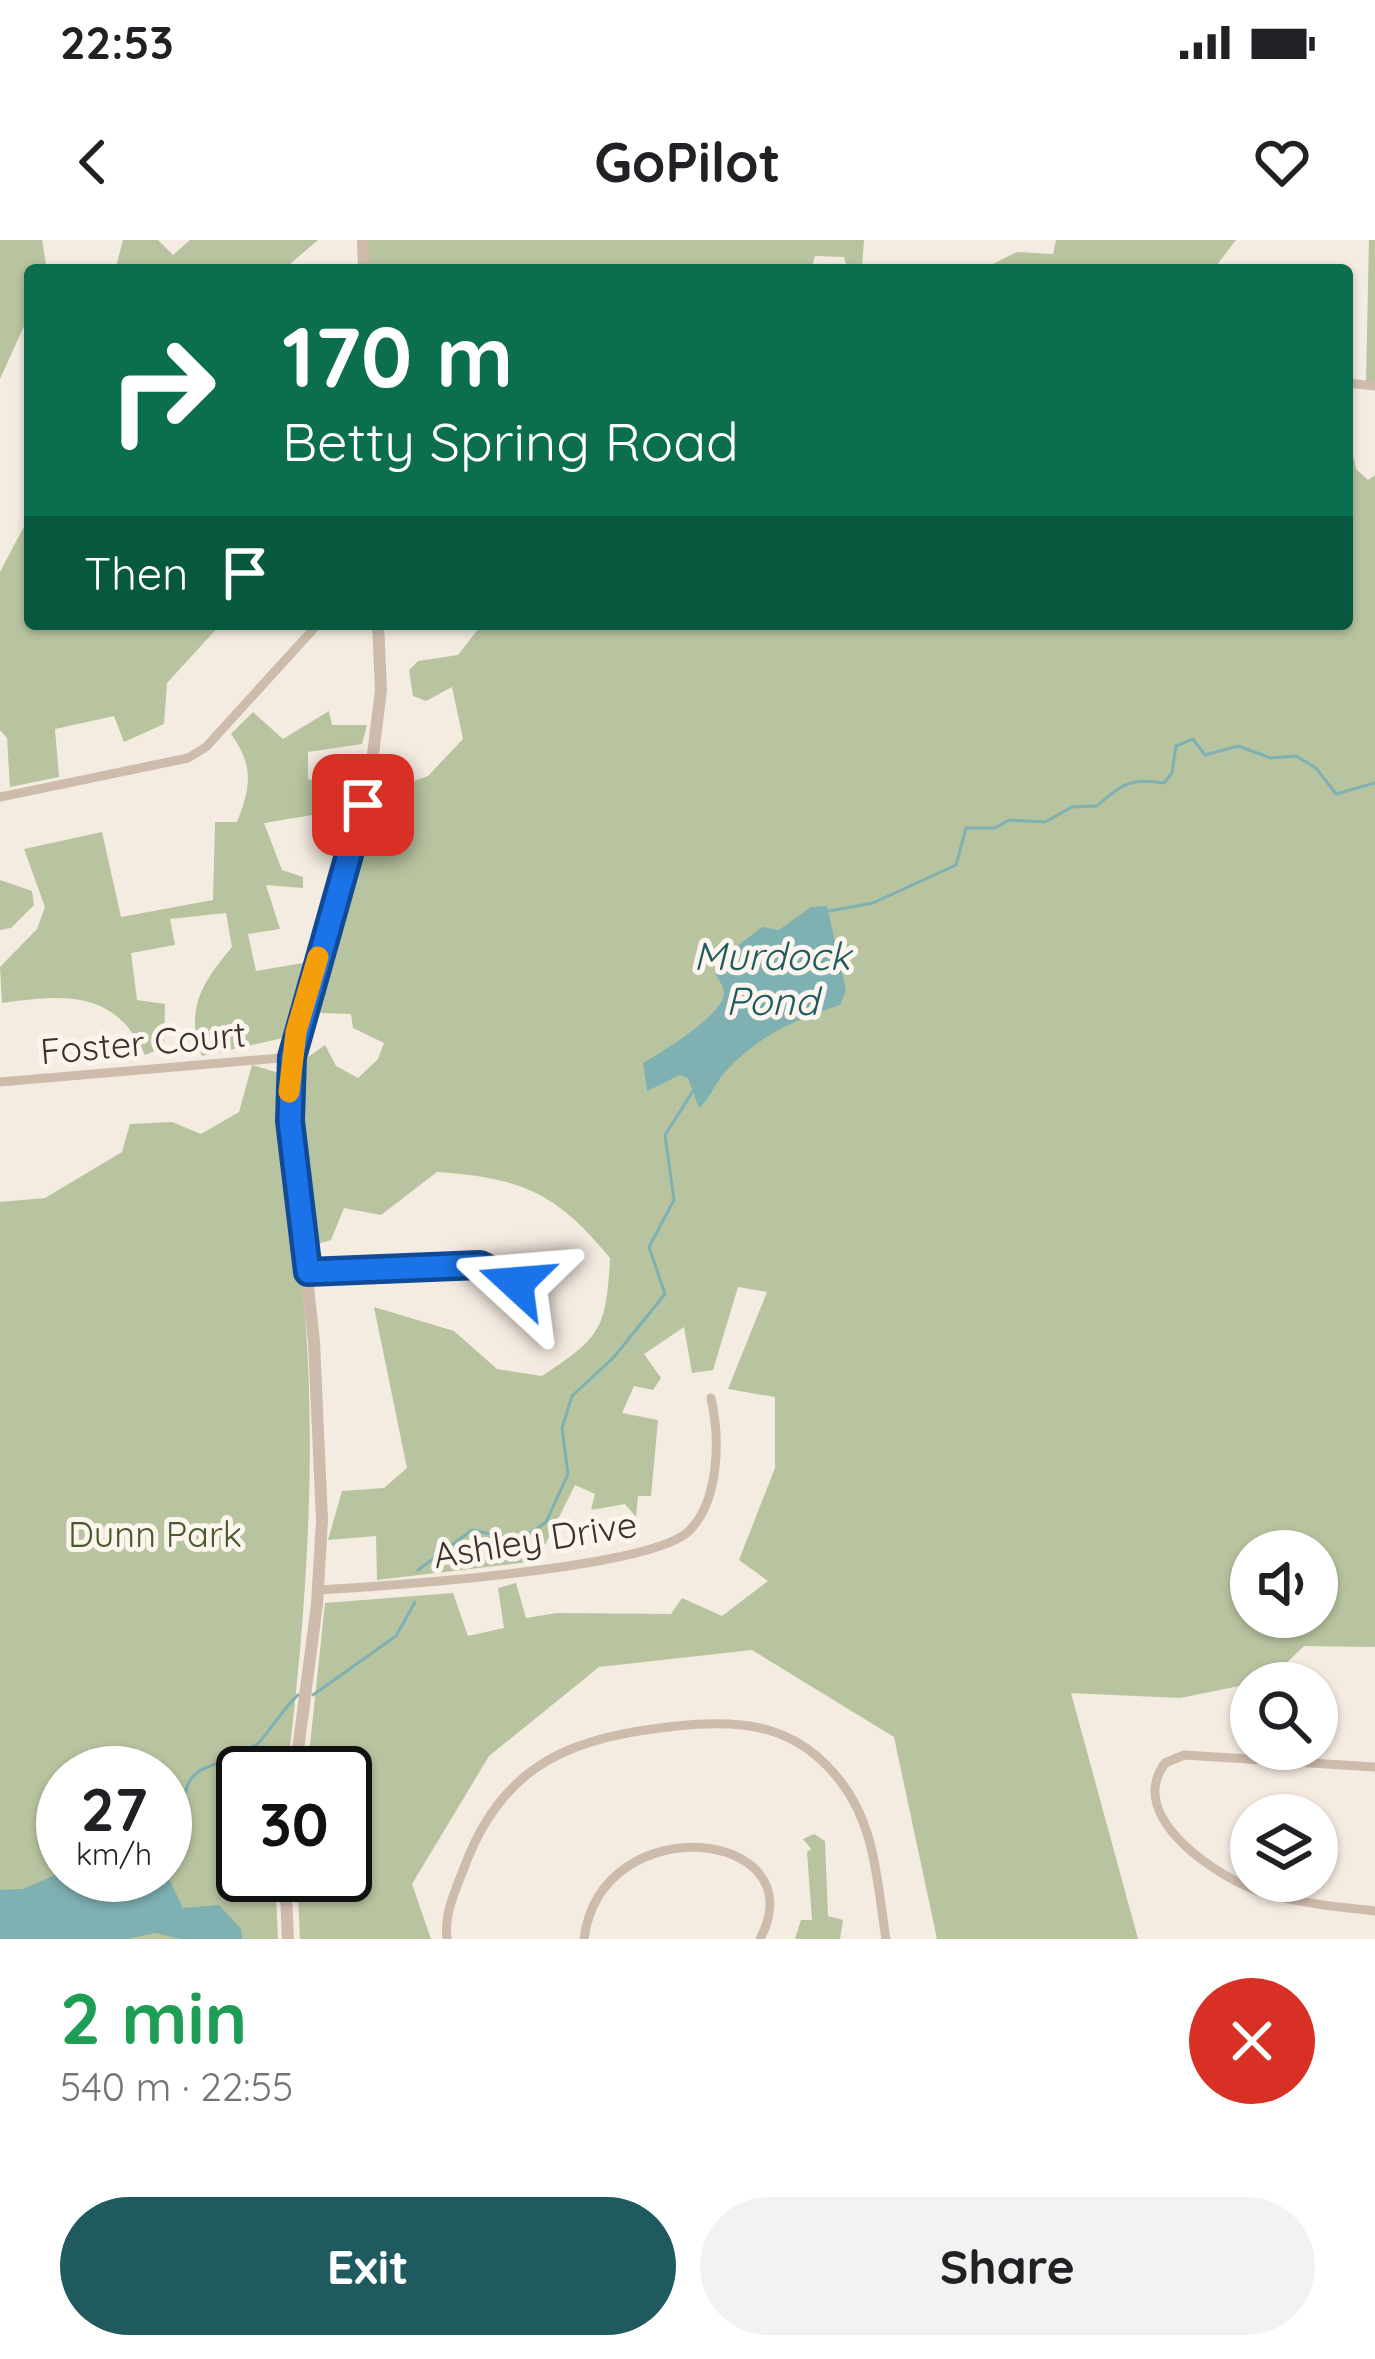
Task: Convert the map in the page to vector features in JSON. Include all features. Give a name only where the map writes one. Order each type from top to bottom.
[{"type":"street","points":[[0,797],[188,758],[312,630]]},
{"type":"street","points":[[298,1746],[319,1590],[320,1460],[308,1272],[290,1121],[292,1057],[368,786],[380,705],[378,630]]},
{"type":"street","name":"Foster Court","points":[[0,1082],[292,1057]]},
{"type":"street","points":[[308,1272],[480,1265],[500,1271],[520,1288]]},
{"type":"street","name":"Ashley Drive","points":[[319,1590],[482,1578],[638,1552],[679,1539],[695,1524],[710,1488],[716,1444],[711,1398]]},
{"type":"street","points":[[447,1939],[449,1910],[473,1842],[500,1802],[534,1769],[581,1742],[614,1732],[723,1721],[750,1723],[792,1737],[838,1778],[867,1829],[886,1939]]},
{"type":"street","points":[[1375,1767],[1180,1755],[1160,1769],[1154,1794],[1172,1829],[1229,1878],[1273,1895],[1375,1911]]},
{"type":"street","points":[[584,1939],[592,1902],[621,1868],[657,1853],[708,1848],[741,1856],[762,1877],[770,1906],[760,1939]]},
{"type":"street","points":[[287,1902],[289,1939]]},
{"type":"green space","points":[[0,240],[42,240],[46,264],[24,264],[24,326],[0,379]]},
{"type":"green space","points":[[123,240],[158,240],[173,255],[190,240],[318,240],[290,264],[117,264]]},
{"type":"green space","points":[[367,240],[864,240],[862,264],[846,264],[844,257],[815,256],[813,264],[369,264]]},
{"type":"green space","points":[[1056,240],[1236,240],[1218,264],[992,264],[1017,252],[1053,254]]},
{"type":"green space","points":[[1369,240],[1375,240],[1375,382],[1366,381]]},
{"type":"green space","points":[[1353,456],[1356,469],[1368,480],[1375,475],[1375,1647],[1304,1646],[1288,1662],[1230,1662],[1230,1688],[1180,1698],[1071,1693],[1138,1939],[937,1939],[894,1737],[752,1650],[599,1667],[489,1756],[412,1884],[431,1939],[300,1939],[298,1902],[372,1902],[372,1746],[310,1746],[325,1603],[453,1593],[468,1636],[504,1628],[498,1588],[516,1583],[526,1618],[557,1613],[671,1614],[682,1598],[722,1616],[768,1581],[739,1560],[775,1468],[775,1397],[728,1389],[767,1292],[738,1287],[713,1370],[692,1373],[684,1327],[644,1354],[661,1378],[653,1390],[634,1386],[622,1413],[658,1420],[651,1496],[638,1496],[636,1517],[625,1504],[591,1510],[595,1494],[575,1485],[537,1561],[377,1580],[376,1536],[328,1540],[342,1491],[384,1488],[407,1468],[374,1307],[454,1331],[497,1369],[542,1376],[577,1351],[597,1329],[608,1282],[610,1258],[554,1203],[514,1184],[466,1175],[437,1172],[381,1215],[344,1208],[331,1240],[314,1245],[294,1067],[325,1045],[336,1066],[358,1078],[378,1059],[384,1043],[353,1028],[351,1014],[321,1013],[310,997],[375,795],[428,776],[463,739],[452,687],[426,701],[413,696],[409,670],[418,661],[458,655],[477,630],[1353,630]]},
{"type":"green space","points":[[24,526],[24,630],[216,630],[167,683],[164,724],[124,742],[114,716],[55,729],[59,777],[10,787],[7,738],[0,730],[0,572]]},
{"type":"green space","points":[[329,711],[332,725],[367,725],[362,744],[308,752],[308,779],[355,791],[354,808],[264,823],[282,870],[303,877],[303,888],[266,885],[280,929],[248,934],[256,971],[309,962],[283,1038],[202,1056],[196,1010],[205,984],[232,947],[226,913],[170,919],[175,945],[131,953],[137,1000],[165,1004],[164,1047],[145,1055],[119,1018],[86,1001],[47,998],[2,1003],[0,967],[37,929],[45,907],[24,849],[102,832],[121,917],[213,900],[215,822],[237,822],[247,787],[244,756],[231,734],[253,712],[283,739]]},
{"type":"green space","points":[[0,880],[32,891],[34,905],[11,928],[0,930]]},
{"type":"green space","name":"Dunn Park","points":[[252,1065],[279,1073],[280,1123],[298,1247],[309,1398],[300,1648],[290,1746],[216,1746],[216,1902],[276,1902],[278,1939],[0,1939],[0,1202],[45,1198],[122,1152],[130,1124],[172,1122],[201,1134],[239,1112]]},
{"type":"green space","points":[[814,1834],[825,1841],[828,1916],[843,1920],[840,1939],[795,1939],[801,1920],[812,1920],[807,1852],[811,1849],[803,1839]]},
{"type":"water","name":"Murdock Pond","points":[[827,906],[846,990],[840,1005],[794,1022],[752,1047],[699,1108],[688,1078],[680,1075],[647,1091],[643,1063],[690,1032],[721,1002],[724,990],[716,975],[726,955],[762,927],[779,930],[811,907]]},
{"type":"water","points":[[36,1883],[36,1902],[219,1905],[241,1929],[242,1939],[180,1939],[155,1933],[127,1939],[0,1939],[0,1890]]},
{"type":"waterway","points":[[829,911],[873,903],[956,865],[966,828],[995,828],[1009,820],[1045,822],[1072,807],[1097,806],[1127,784],[1164,783],[1172,773],[1176,746],[1193,739],[1205,755],[1238,746],[1271,758],[1296,756],[1316,768],[1336,794],[1375,783]]},
{"type":"waterway","points":[[418,1570],[472,1530],[520,1540],[546,1522],[568,1474],[562,1428],[572,1396],[614,1357],[665,1294],[649,1247],[674,1200],[665,1135],[693,1091]]},
{"type":"waterway","points":[[313,1695],[396,1636],[415,1602]]},
{"type":"waterway","points":[[192,1778],[256,1745],[298,1695]]},
{"type":"slow traffic","points":[[289,1092],[296,1032],[318,957]]},
{"type":"route","points":[[363,805],[306,993],[292,1057],[290,1121],[308,1272],[480,1265],[516,1283]]}]
